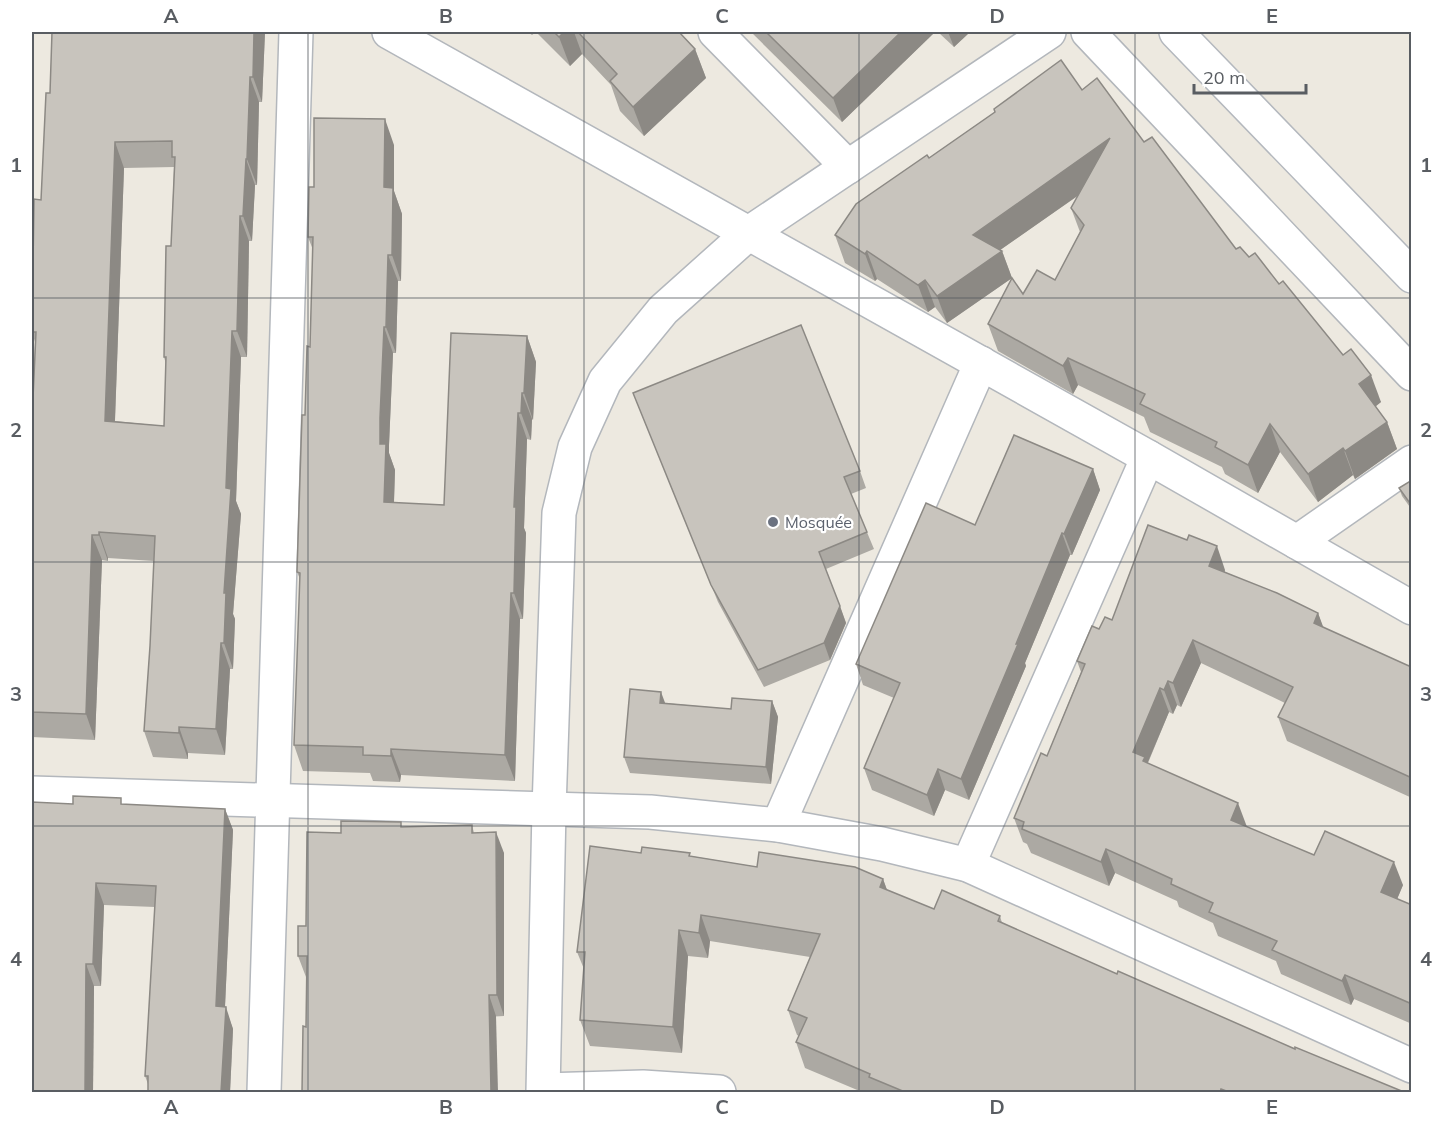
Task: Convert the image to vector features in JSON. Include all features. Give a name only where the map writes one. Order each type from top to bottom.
[{"type":"street","points":[[264,1092],[296,32]]},
{"type":"street","points":[[388,32],[981,363],[1412,608]]},
{"type":"street","points":[[715,32],[848,166]]},
{"type":"street","points":[[719,1092],[643,1087],[544,1091],[549,809],[559,513],[575,447],[605,381],[663,310],[749,233],[1049,32]]},
{"type":"street","points":[[1088,32],[1412,374]]},
{"type":"street","points":[[1176,32],[1412,276]]},
{"type":"street","points":[[778,825],[981,363]]},
{"type":"street","points":[[968,865],[1148,457]]},
{"type":"street","points":[[1297,542],[1412,462]]},
{"type":"street","points":[[32,793],[650,812],[778,825],[882,844],[968,865],[1412,1066]]},
{"type":"building","points":[[52,32],[254,32],[243,216],[240,216],[237,331],[232,331],[226,488],[231,489],[224,593],[226,593],[224,643],[221,643],[216,729],[179,727],[179,733],[144,731],[155,536],[99,532],[99,535],[92,535],[86,714],[32,712],[32,420],[36,332],[32,332],[34,199],[41,200],[46,93],[50,93]],"holes":[[[172,141],[172,157],[175,157],[171,246],[166,246],[164,426],[105,421],[115,142]]]},
{"type":"building","points":[[554,32],[564,32],[559,37]]},
{"type":"building","points":[[578,32],[679,32],[695,49],[633,107],[610,81],[617,74]]},
{"type":"building","points":[[766,32],[901,32],[833,98]]},
{"type":"building","points":[[1061,60],[1082,90],[1097,78],[1144,142],[1152,137],[1236,249],[1240,247],[1249,257],[1255,253],[1279,284],[1283,281],[1343,355],[1351,349],[1371,375],[1359,384],[1387,422],[1345,451],[1343,448],[1308,474],[1270,424],[1248,465],[1215,447],[1217,442],[1140,404],[1145,394],[1068,358],[1063,366],[988,324],[1012,278],[1023,294],[1037,270],[1055,280],[1084,225],[1071,208],[1110,138],[973,235],[1002,251],[937,296],[925,280],[918,285],[867,251],[865,254],[835,235],[856,204],[927,155],[929,158],[995,112],[994,109]]},
{"type":"building","points":[[314,118],[385,119],[384,187],[393,188],[392,255],[388,255],[380,418],[380,444],[386,444],[384,502],[444,505],[451,333],[527,336],[524,393],[522,393],[521,413],[518,413],[514,507],[516,507],[514,593],[511,593],[505,755],[391,749],[391,756],[363,755],[363,747],[294,745],[300,573],[297,572],[302,415],[305,415],[307,346],[310,347],[313,237],[308,237],[309,187],[314,187]]},
{"type":"building","name":"Mosquée","points":[[801,325],[860,471],[844,477],[867,532],[819,552],[840,606],[824,643],[758,670],[711,585],[633,393]]},
{"type":"building","points":[[1014,435],[1093,469],[1064,534],[1062,533],[961,779],[938,769],[927,795],[864,768],[900,683],[856,664],[926,503],[975,525]]},
{"type":"building","points":[[1412,480],[1412,506],[1399,488]]},
{"type":"building","points":[[1148,525],[1187,540],[1189,535],[1217,546],[1209,566],[1277,593],[1318,613],[1314,623],[1409,666],[1412,664],[1412,778],[1278,717],[1293,687],[1193,640],[1173,683],[1168,681],[1164,690],[1160,688],[1133,752],[1145,757],[1143,761],[1238,803],[1231,820],[1314,855],[1325,831],[1394,862],[1381,892],[1412,905],[1412,1004],[1345,975],[1342,981],[1272,950],[1277,941],[1209,912],[1213,903],[1171,884],[1172,879],[1106,849],[1101,862],[1022,829],[1024,822],[1014,818],[1041,753],[1047,756],[1085,664],[1077,661],[1092,626],[1099,629],[1105,617],[1112,620]]},
{"type":"building","points":[[630,689],[661,692],[660,703],[731,709],[732,698],[772,701],[766,767],[624,757]]},
{"type":"building","points":[[73,796],[121,798],[121,804],[225,809],[216,1006],[226,1007],[221,1092],[148,1092],[148,1076],[145,1076],[156,886],[96,883],[93,964],[86,964],[85,1092],[32,1092],[32,802],[73,804]]},
{"type":"building","points":[[341,821],[401,822],[401,827],[472,825],[472,833],[496,832],[497,995],[489,995],[491,1092],[302,1092],[307,956],[298,956],[298,926],[306,926],[307,832],[341,833]]},
{"type":"building","points":[[590,846],[641,853],[642,847],[690,853],[689,856],[757,867],[759,852],[855,867],[883,879],[880,887],[934,909],[942,890],[1000,916],[998,921],[1117,974],[1118,971],[1295,1049],[1295,1047],[1404,1092],[1229,1092],[1221,1089],[1220,1092],[905,1092],[796,1042],[807,1018],[788,1010],[820,934],[701,915],[699,933],[679,930],[673,1027],[580,1020],[585,952],[577,952]]},
{"type":"place","name":"Mosquée","points":[[773,522]]}]
